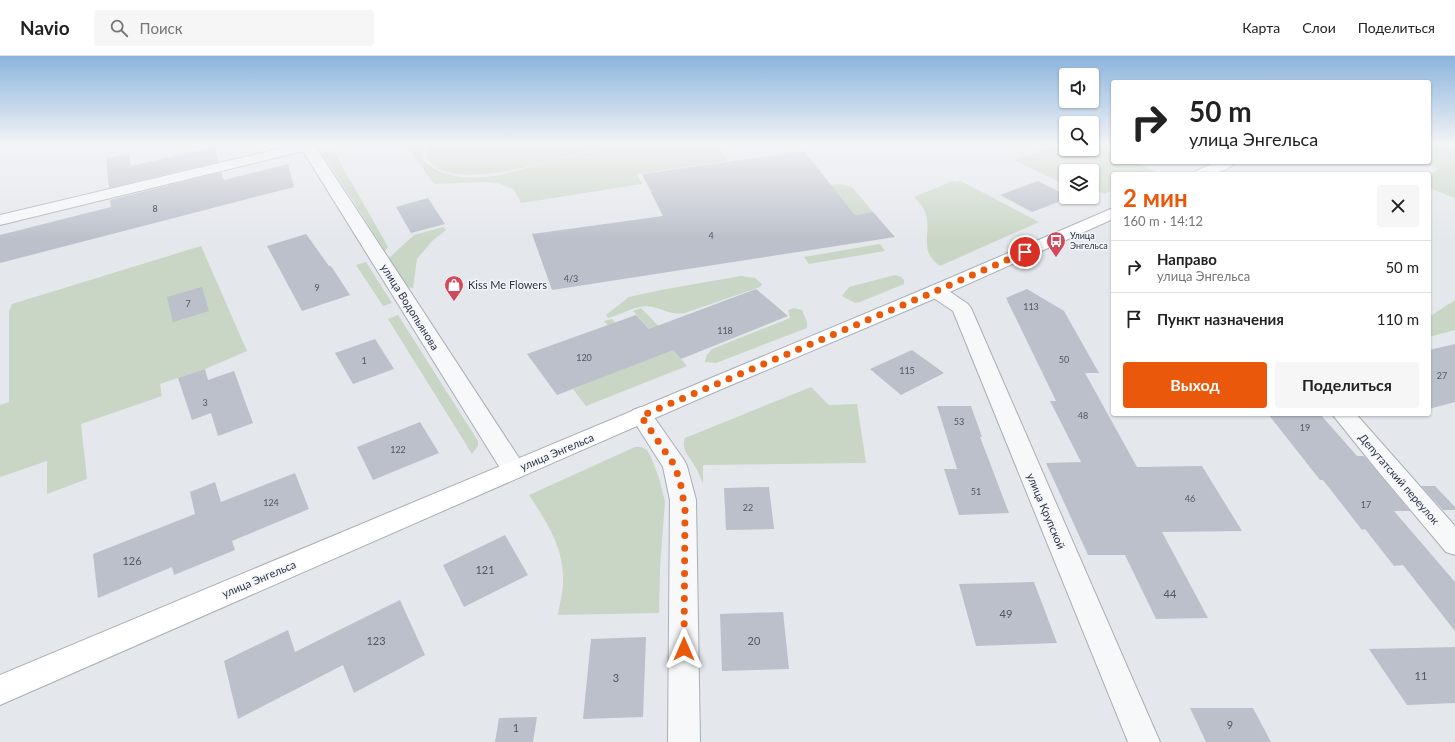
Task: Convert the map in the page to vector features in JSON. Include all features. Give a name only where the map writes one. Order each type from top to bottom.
[{"type":"street","points":[[0,220],[180,176]]},
{"type":"street","name":"улица Водопьянова","points":[[327,176],[514,470]]},
{"type":"street","name":"улица Энгельса","points":[[0,690],[936,291],[1111,213]]},
{"type":"street","name":"улица Крупской","points":[[936,291],[961,308],[1144,742]]},
{"type":"street","points":[[641,416],[672,460],[684,500],[684,742]]},
{"type":"street","name":"Депутатский переулок","points":[[1345,416],[1455,544]]},
{"type":"green space","points":[[337,176],[348,176],[388,247],[385,251]]},
{"type":"green space","points":[[428,176],[638,176],[642,184],[521,203],[514,189],[497,183],[434,184]]},
{"type":"green space","points":[[1047,176],[1059,176],[1059,182]]},
{"type":"green space","points":[[1099,176],[1111,176],[1111,191],[1104,194],[1099,192]]},
{"type":"green space","points":[[1431,176],[1455,176],[1455,198],[1431,189]]},
{"type":"green space","points":[[953,181],[961,181],[1039,222],[940,266],[929,254],[927,247],[927,220],[925,212],[914,197]]},
{"type":"green space","points":[[839,184],[852,187],[873,212],[855,215],[836,191],[808,195],[803,189]]},
{"type":"green space","points":[[443,227],[446,230],[432,241],[417,259],[413,288],[407,287],[389,258],[414,235]]},
{"type":"green space","points":[[880,244],[885,251],[809,264],[804,257]]},
{"type":"green space","points":[[201,246],[247,351],[205,369],[160,384],[162,396],[81,424],[87,479],[47,494],[47,461],[0,477],[0,405],[9,402],[9,312],[12,304]]},
{"type":"green space","points":[[366,262],[392,303],[383,306],[356,265]]},
{"type":"green space","points":[[895,275],[904,280],[904,284],[855,303],[842,296],[849,287]]},
{"type":"green space","points":[[741,276],[755,278],[762,284],[760,287],[685,313],[674,313],[645,306],[608,318],[606,315],[629,297]]},
{"type":"green space","points":[[1455,300],[1455,330],[1431,336],[1431,316]]},
{"type":"green space","points":[[641,308],[680,348],[674,351],[687,366],[586,406],[573,389],[640,362],[604,321],[612,319],[630,339],[651,331],[633,311]]},
{"type":"green space","points":[[794,308],[802,310],[807,322],[807,328],[716,363],[705,362],[706,356],[712,349],[790,318],[788,310]]},
{"type":"green space","points":[[398,315],[478,441],[478,446],[472,454],[388,319]]},
{"type":"green space","points":[[811,387],[829,405],[857,404],[866,463],[703,465],[703,483],[685,450],[685,438]]},
{"type":"green space","points":[[635,447],[641,447],[647,450],[651,457],[659,478],[665,502],[660,567],[659,613],[558,615],[563,580],[560,553],[552,533],[529,495]]},
{"type":"building","points":[[108,176],[159,176],[109,188]]},
{"type":"building","points":[[205,176],[223,176],[224,180],[240,176],[291,176],[294,187],[0,263],[0,235],[111,207],[110,200]]},
{"type":"building","points":[[643,176],[824,176],[855,215],[873,212],[895,237],[552,290],[532,234],[663,216]]},
{"type":"building","points":[[1038,181],[1059,192],[1059,202],[1032,212],[1000,195]]},
{"type":"building","points":[[428,198],[445,224],[411,233],[396,207]]},
{"type":"building","points":[[306,234],[329,266],[331,266],[350,295],[302,311],[267,246]]},
{"type":"building","points":[[202,287],[209,311],[173,322],[167,297]]},
{"type":"building","points":[[756,289],[788,316],[681,359],[673,350],[557,395],[527,354],[636,315],[649,329]]},
{"type":"building","points":[[1027,289],[1064,311],[1099,373],[1085,373],[1137,467],[1202,466],[1242,531],[1162,532],[1208,618],[1156,619],[1125,555],[1088,555],[1046,463],[1081,462],[1050,401],[1056,401],[1006,298]]},
{"type":"building","points":[[375,339],[394,369],[353,384],[335,353]]},
{"type":"building","points":[[1455,344],[1455,402],[1431,408],[1431,350]]},
{"type":"building","points":[[912,350],[944,373],[901,395],[870,369]]},
{"type":"building","points":[[205,369],[208,380],[234,371],[253,423],[218,436],[211,413],[192,420],[178,378]]},
{"type":"building","points":[[937,406],[971,406],[982,437],[980,437],[1009,513],[959,515],[944,469],[957,469]]},
{"type":"building","points":[[1270,416],[1322,416],[1357,456],[1364,456],[1410,511],[1394,511],[1455,582],[1455,631],[1403,565],[1394,566],[1365,529],[1362,530],[1323,480],[1320,480]]},
{"type":"building","points":[[420,422],[439,453],[373,480],[357,447]]},
{"type":"building","points":[[295,473],[309,509],[232,541],[235,550],[174,575],[172,567],[98,598],[93,554],[195,514],[190,492],[215,482],[221,502]]},
{"type":"building","points":[[1421,486],[1435,486],[1455,507],[1455,510],[1443,510]]},
{"type":"building","points":[[769,487],[774,529],[726,530],[724,488]]},
{"type":"building","points":[[505,535],[528,575],[464,607],[443,565]]},
{"type":"building","points":[[1034,582],[1057,643],[976,646],[959,584]]},
{"type":"building","points":[[400,600],[425,655],[354,693],[343,665],[238,719],[224,661],[288,630],[295,652]]},
{"type":"building","points":[[783,612],[789,669],[722,671],[720,614]]},
{"type":"building","points":[[646,637],[643,717],[583,719],[591,639]]},
{"type":"building","points":[[1455,647],[1455,703],[1407,705],[1369,649]]},
{"type":"building","points":[[1190,708],[1253,708],[1271,742],[1206,742]]},
{"type":"building","points":[[537,717],[533,742],[495,742],[499,718]]},
{"type":"place","name":"Улица Энгельса","points":[[1056,258]]},
{"type":"place","name":"Kiss Me Flowers","points":[[454,302]]},
{"type":"route","points":[[684,649],[685,509],[681,486],[672,460],[641,416],[1025,252]]}]
